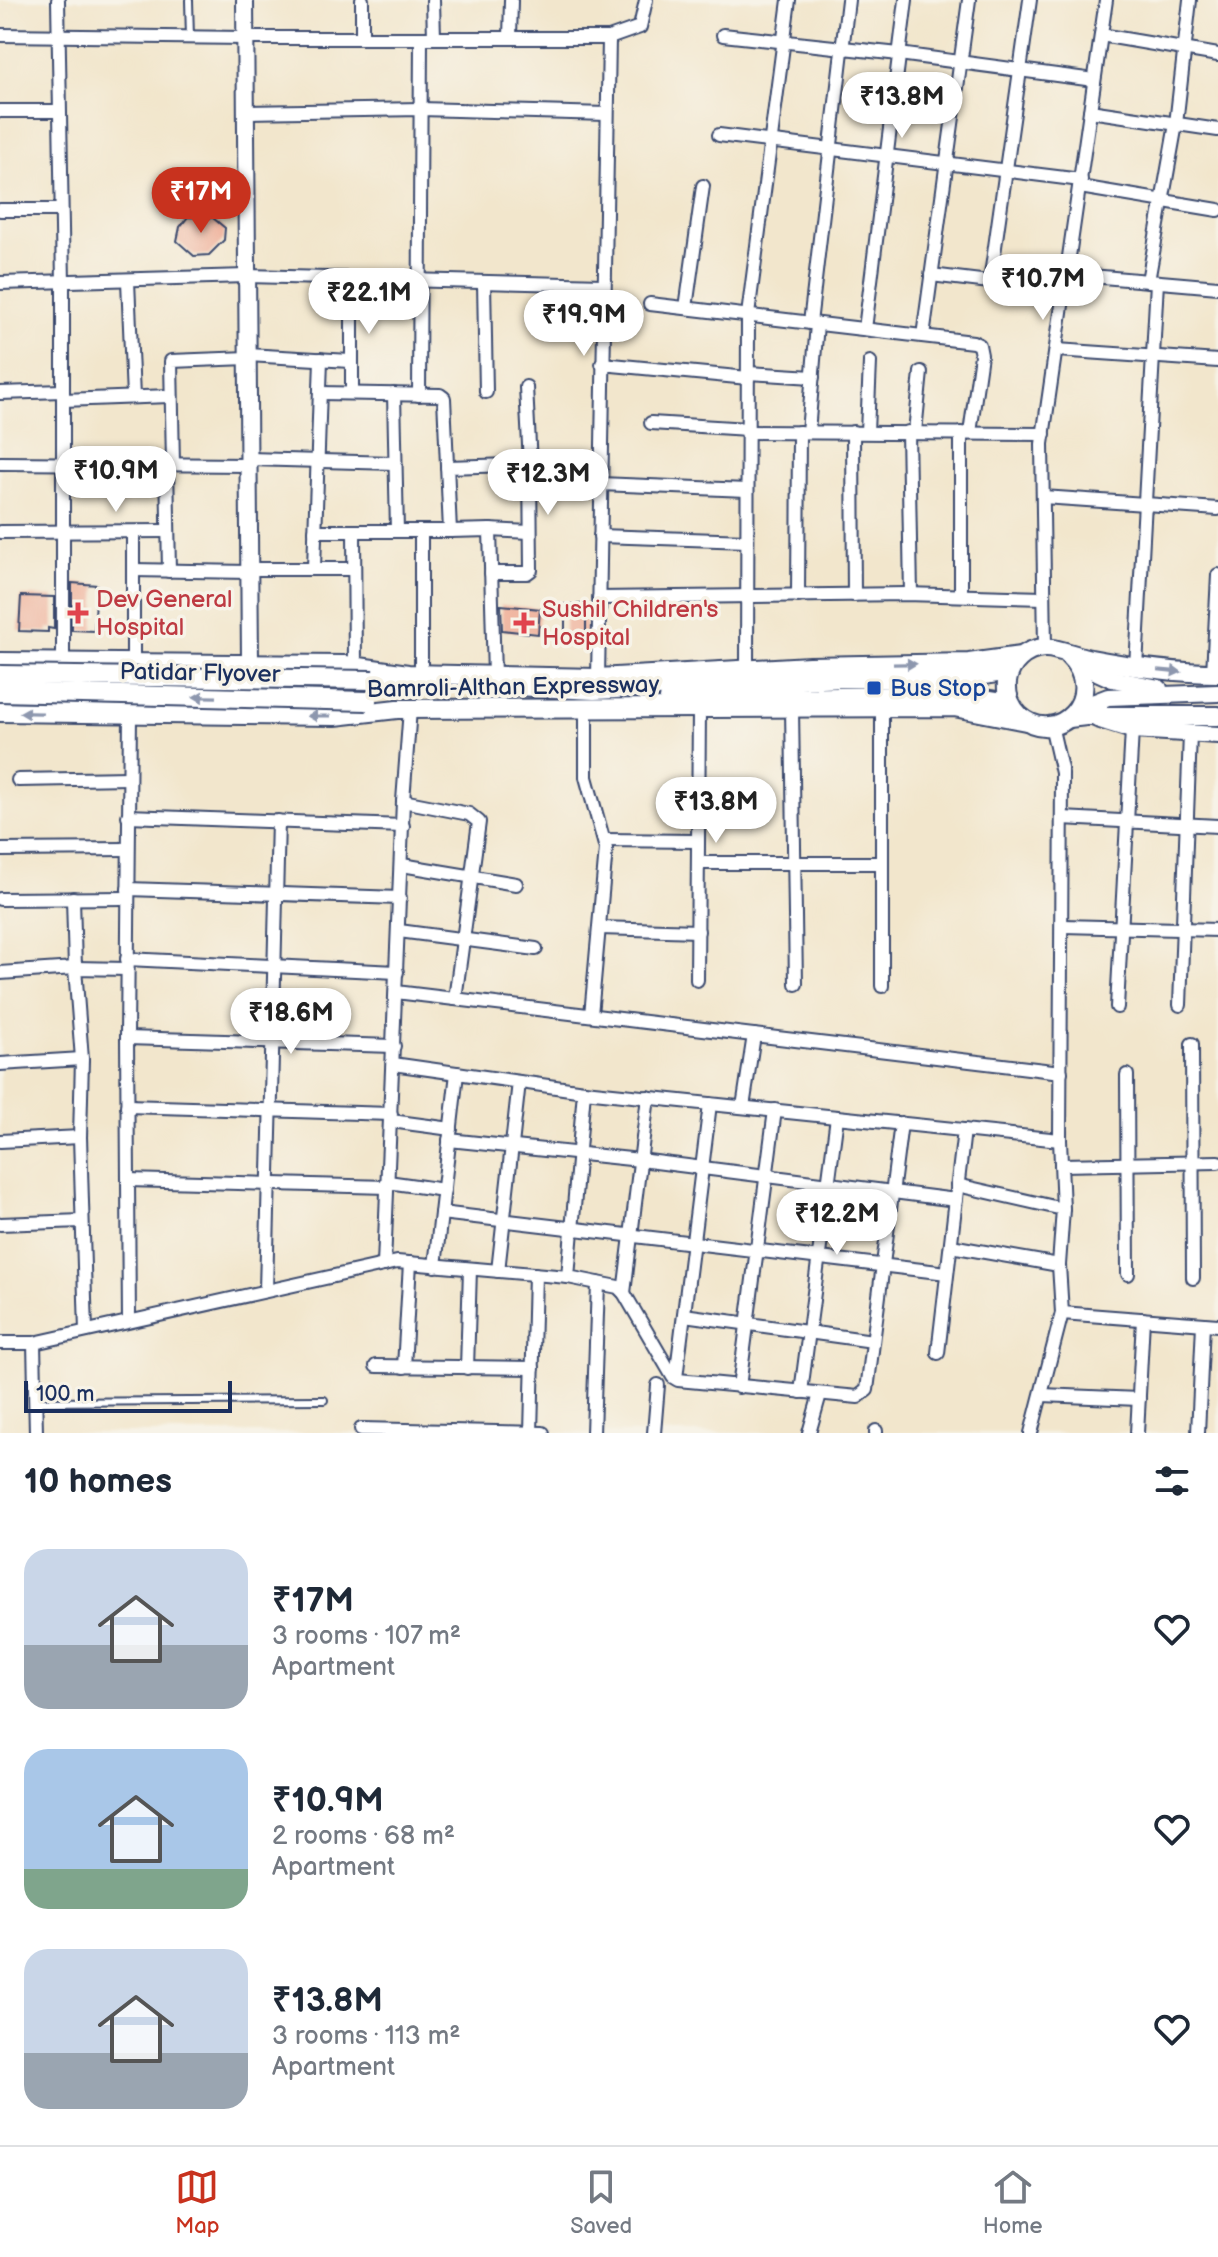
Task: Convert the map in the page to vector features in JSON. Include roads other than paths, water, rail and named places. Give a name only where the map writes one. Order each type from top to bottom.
[{"type":"main road","points":[[245,0],[250,662]]},
{"type":"main road","points":[[414,674],[598,678],[809,666],[969,663],[1021,656],[1045,648],[1112,679],[1186,692]]},
{"type":"main road","points":[[1021,656],[1010,672],[1006,690],[1009,702],[1026,721],[1051,725],[1108,697],[1218,693]]},
{"type":"main road","points":[[1072,659],[1216,673]]},
{"type":"main road","points":[[1072,659],[1085,686],[1077,714]]},
{"type":"main road","name":"Bamroli-Althan Expressway","points":[[0,662],[250,662],[355,666],[414,674]]},
{"type":"main road","points":[[488,676],[516,687],[594,691],[843,679],[958,680],[1010,672]]},
{"type":"main road","name":"Patidar Flyover","points":[[0,675],[373,680],[414,674]]},
{"type":"main road","name":"Patidar Flyover","points":[[0,692],[367,701],[404,709]]},
{"type":"main road","points":[[483,709],[510,700],[958,694],[1009,702]]},
{"type":"main road","name":"Bamroli-Althan Expressway","points":[[0,712],[335,716],[404,709],[954,707],[1026,721]]},
{"type":"main road","points":[[1077,714],[1218,716]]},
{"type":"main road","points":[[1077,714],[1132,730],[1218,735]]},
{"type":"street","points":[[58,0],[63,283],[62,714]]},
{"type":"street","points":[[362,0],[362,38]]},
{"type":"street","points":[[419,395],[421,109],[433,0]]},
{"type":"street","points":[[510,38],[511,0]]},
{"type":"street","points":[[0,35],[609,38],[640,27],[646,0]]},
{"type":"street","points":[[747,671],[748,315],[789,0]]},
{"type":"street","points":[[798,596],[804,432],[813,377],[814,323],[830,149],[848,0]]},
{"type":"street","points":[[865,329],[906,0]]},
{"type":"street","points":[[923,336],[969,0]]},
{"type":"street","points":[[990,282],[1030,0]]},
{"type":"street","points":[[1045,648],[1044,434],[1106,0]]},
{"type":"street","points":[[1136,667],[1153,357],[1152,281],[1176,124],[1190,0]]},
{"type":"street","points":[[723,35],[842,47],[1094,80]]},
{"type":"street","points":[[1101,35],[1218,55]]},
{"type":"street","points":[[598,678],[609,38]]},
{"type":"street","points":[[246,112],[421,109],[607,114]]},
{"type":"street","points":[[0,111],[59,111]]},
{"type":"street","points":[[1090,111],[1218,130]]},
{"type":"street","points":[[719,135],[1005,171],[1218,210]]},
{"type":"street","points":[[686,308],[703,186]]},
{"type":"street","points":[[0,210],[61,210]]},
{"type":"street","points":[[1068,274],[1218,287]]},
{"type":"street","points":[[931,275],[1065,291]]},
{"type":"street","points":[[0,283],[247,276],[603,285]]},
{"type":"street","points":[[352,279],[352,393]]},
{"type":"street","points":[[128,281],[133,397]]},
{"type":"street","points":[[484,282],[486,392]]},
{"type":"street","points":[[650,304],[973,342],[981,349],[966,433],[961,595]]},
{"type":"street","points":[[1057,350],[1218,361]]},
{"type":"street","points":[[169,571],[169,364],[174,359],[248,357],[350,361]]},
{"type":"street","points":[[314,568],[321,359]]},
{"type":"street","points":[[867,432],[870,362]]},
{"type":"street","points":[[602,364],[748,376],[813,377]]},
{"type":"street","points":[[911,594],[912,432],[921,372]]},
{"type":"street","points":[[491,573],[527,573],[531,570],[526,387]]},
{"type":"street","points":[[0,393],[170,396]]},
{"type":"street","points":[[320,393],[440,395],[444,398],[450,531]]},
{"type":"street","points":[[394,394],[397,531]]},
{"type":"street","points":[[651,423],[804,432],[1044,434]]},
{"type":"street","points":[[853,432],[854,595]]},
{"type":"street","points":[[447,467],[601,462]]},
{"type":"street","points":[[0,463],[394,463]]},
{"type":"street","points":[[600,484],[747,490]]},
{"type":"street","points":[[1043,497],[1218,509]]},
{"type":"street","points":[[488,676],[490,530]]},
{"type":"street","points":[[0,532],[168,531]]},
{"type":"street","points":[[315,531],[530,532]]},
{"type":"street","points":[[354,531],[355,666]]},
{"type":"street","points":[[414,674],[421,531]]},
{"type":"street","points":[[133,532],[133,662]]},
{"type":"street","points":[[600,536],[747,541]]},
{"type":"street","points":[[133,570],[354,569]]},
{"type":"street","points":[[1216,673],[1218,575]]},
{"type":"street","points":[[599,598],[911,594],[1044,598]]},
{"type":"street","points":[[792,708],[796,984]]},
{"type":"street","points":[[882,708],[882,986]]},
{"type":"street","points":[[384,1265],[402,865],[404,709]]},
{"type":"street","points":[[586,709],[585,768],[604,840],[606,860],[591,1015]]},
{"type":"street","points":[[697,980],[699,709]]},
{"type":"street","points":[[129,1321],[127,964],[130,715]]},
{"type":"street","points":[[1031,1433],[1062,1313],[1059,1265],[1063,1209],[1060,1140],[1062,773],[1051,725]]},
{"type":"street","points":[[1117,1007],[1132,730]]},
{"type":"street","points":[[1180,1005],[1190,734]]},
{"type":"street","points":[[18,780],[129,778]]},
{"type":"street","points":[[403,801],[469,814],[480,829],[455,999]]},
{"type":"street","points":[[128,816],[403,826]]},
{"type":"street","points":[[1062,818],[1218,826]]},
{"type":"street","points":[[266,1290],[278,821]]},
{"type":"street","points":[[604,840],[698,841]]},
{"type":"street","points":[[0,850],[128,849]]},
{"type":"street","points":[[698,863],[882,863]]},
{"type":"street","points":[[402,865],[516,884]]},
{"type":"street","points":[[0,899],[128,894],[400,898]]},
{"type":"street","points":[[73,898],[82,1059],[80,1137],[86,1331]]},
{"type":"street","points":[[1063,926],[1218,930]]},
{"type":"street","points":[[600,928],[698,931]]},
{"type":"street","points":[[399,931],[536,949]]},
{"type":"street","points":[[0,973],[127,964],[397,972]]},
{"type":"street","points":[[396,992],[1061,1072]]},
{"type":"street","points":[[743,1107],[754,1035]]},
{"type":"street","points":[[127,1038],[394,1046]]},
{"type":"street","points":[[1192,1044],[1193,1278]]},
{"type":"street","points":[[0,1064],[82,1059]]},
{"type":"street","points":[[393,1064],[584,1091],[1060,1140]]},
{"type":"street","points":[[435,1266],[457,1073]]},
{"type":"street","points":[[1127,1075],[1128,1274]]},
{"type":"street","points":[[498,1271],[519,1082]]},
{"type":"street","points":[[568,1277],[584,1091]]},
{"type":"street","points":[[624,1293],[648,1097]]},
{"type":"street","points":[[676,1378],[710,1104]]},
{"type":"street","points":[[127,1106],[391,1117],[512,1147],[702,1167],[956,1200]]},
{"type":"street","points":[[739,1387],[775,1110]]},
{"type":"street","points":[[801,1392],[837,1117]]},
{"type":"street","points":[[0,1343],[34,1343],[397,1262],[568,1277],[618,1287],[676,1378],[685,1382],[858,1397],[867,1390],[901,1123]]},
{"type":"street","points":[[938,1353],[964,1130]]},
{"type":"street","points":[[0,1141],[80,1137]]},
{"type":"street","points":[[1061,1165],[1218,1162]]},
{"type":"street","points":[[128,1180],[388,1184],[444,1190]]},
{"type":"street","points":[[957,1185],[1063,1209]]},
{"type":"street","points":[[441,1213],[947,1273]]},
{"type":"street","points":[[0,1224],[82,1221]]},
{"type":"street","points":[[951,1246],[1059,1265]]},
{"type":"street","points":[[404,1367],[410,1263]]},
{"type":"street","points":[[467,1368],[470,1269]]},
{"type":"street","points":[[531,1433],[535,1274]]},
{"type":"street","points":[[593,1433],[598,1283]]},
{"type":"street","points":[[1062,1313],[1218,1325]]},
{"type":"street","points":[[684,1315],[873,1341]]},
{"type":"street","points":[[1137,1433],[1143,1319]]},
{"type":"street","points":[[1198,1433],[1203,1324]]},
{"type":"street","points":[[34,1343],[36,1433]]},
{"type":"street","points":[[376,1366],[533,1368]]},
{"type":"street","points":[[654,1433],[658,1385]]},
{"type":"street","points":[[809,1433],[820,1394]]},
{"type":"street","points":[[1042,1395],[1139,1399]]},
{"type":"street","points":[[361,1429],[543,1433]]},
{"type":"lane","points":[[189,0],[190,38]]},
{"type":"lane","points":[[36,1402],[324,1400]]},
{"type":"place","name":"Dev General Hospital","points":[[78,613]]},
{"type":"place","name":"Sushil Children's Hospital","points":[[524,623]]},
{"type":"place","name":"Bus Stop","points":[[874,688]]}]
